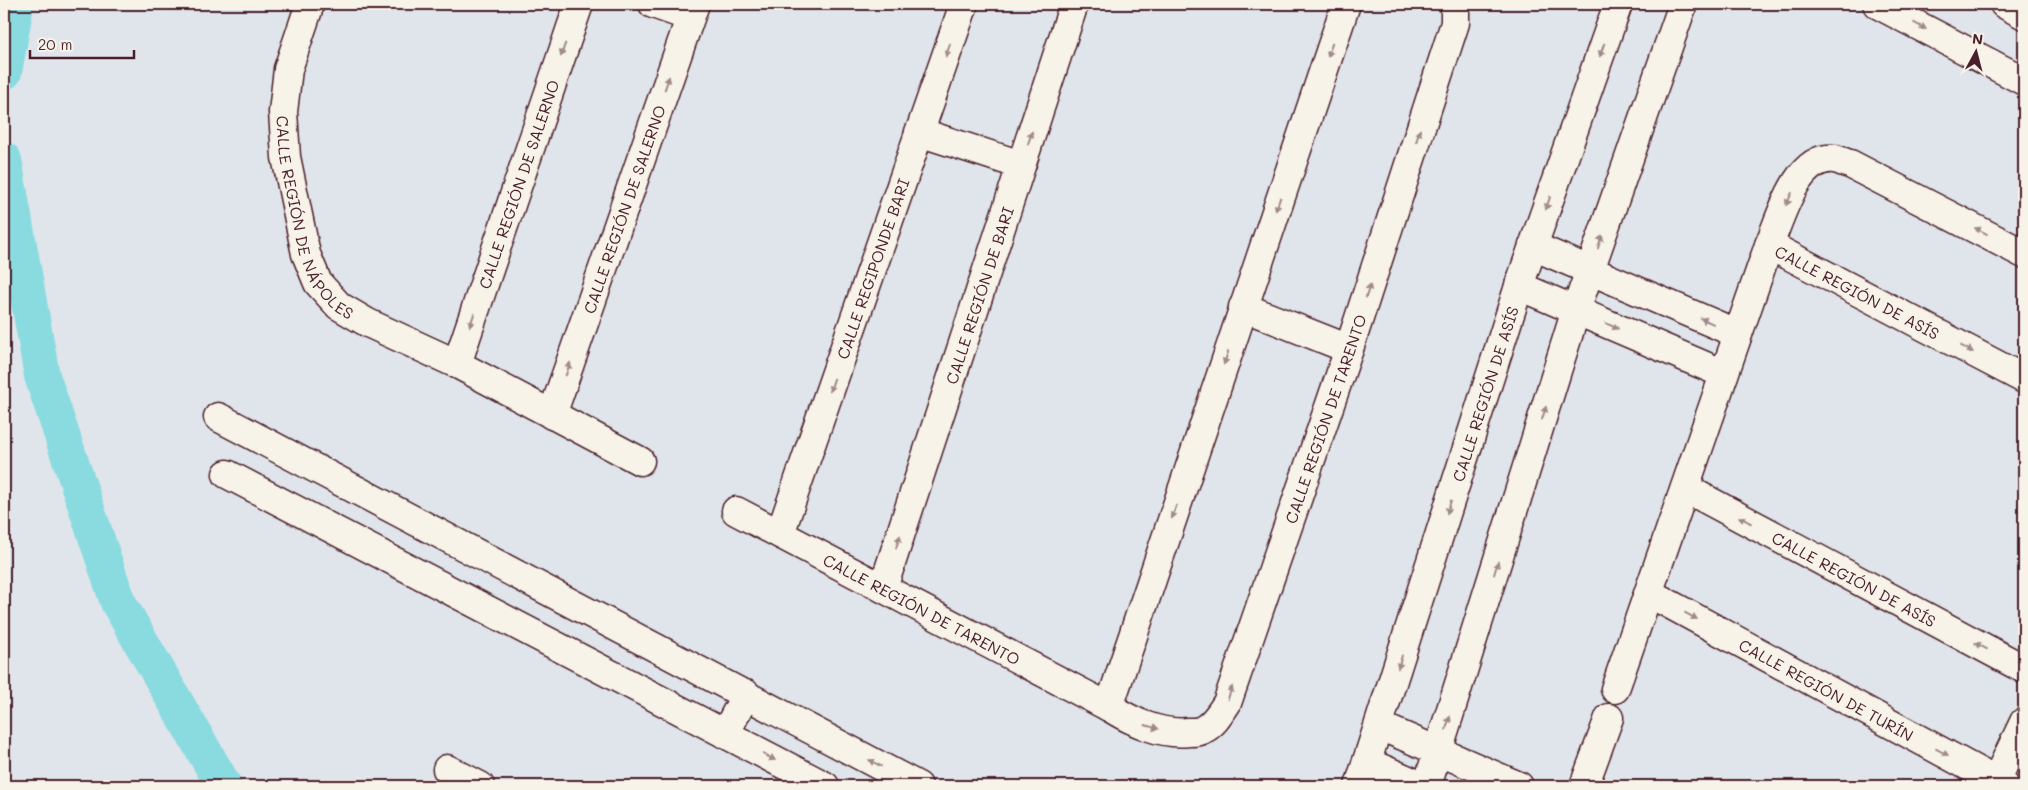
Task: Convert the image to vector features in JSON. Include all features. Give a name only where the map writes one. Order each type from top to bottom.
[{"type":"street","name":"CALLE REGIÓN DE NÁPOLES","points":[[310,4],[288,69],[283,112],[286,157],[306,254],[318,283],[339,306],[368,324],[457,364]]},
{"type":"street","name":"CALLE REGIÓN DE SALERNO","points":[[457,364],[579,4]]},
{"type":"street","points":[[653,4],[693,10]]},
{"type":"street","name":"CALLE REGIPONDE BARI","points":[[780,534],[964,4]]},
{"type":"street","name":"CALLE REGIÓN DE BARI","points":[[883,588],[1074,4]]},
{"type":"street","points":[[1109,707],[1242,307],[1346,4]]},
{"type":"street","name":"CALLE REGIÓN DE TARENTO","points":[[736,511],[1109,707],[1130,720],[1178,733],[1202,731],[1214,722],[1227,703],[1349,349],[1454,24],[1455,4]]},
{"type":"street","name":"CALLE REGIÓN DE ASÍS","points":[[1363,774],[1380,726],[1518,286],[1618,4]]},
{"type":"street","points":[[1427,786],[1576,310],[1683,4]]},
{"type":"street","points":[[1877,4],[2024,81]]},
{"type":"street","points":[[2004,4],[2024,15]]},
{"type":"street","name":"CALLE REGIÓN DE SALERNO","points":[[552,415],[693,10]]},
{"type":"street","points":[[919,132],[1021,165]]},
{"type":"street","name":"CALLE REGIÓN DE ASÍS","points":[[1615,689],[1769,245],[1796,183],[1804,171],[1817,161],[1835,159],[1850,164],[2024,254]]},
{"type":"street","name":"CALLE REGIÓN DE ASÍS","points":[[1769,245],[2024,379]]},
{"type":"street","points":[[1533,246],[1738,334]]},
{"type":"street","name":"CALLE REGIÓN DE ASÍS","points":[[1518,286],[1724,374]]},
{"type":"street","points":[[1242,307],[1349,349]]},
{"type":"street","points":[[457,364],[640,461]]},
{"type":"street","points":[[218,417],[918,786]]},
{"type":"street","points":[[227,474],[825,786]]},
{"type":"street","name":"CALLE REGIÓN DE ASÍS","points":[[1685,488],[2024,669]]},
{"type":"street","name":"CALLE REGIÓN DE TURÍN","points":[[1648,593],[2001,784]]},
{"type":"street","points":[[725,734],[746,694]]},
{"type":"street","points":[[1584,786],[1609,718]]},
{"type":"street","points":[[2001,784],[2024,722]]},
{"type":"street","points":[[1380,726],[1519,786]]},
{"type":"street","points":[[447,769],[480,786]]},
{"type":"street","points":[[1363,774],[1422,786]]},
{"type":"waterway","points":[[4,72],[16,4]]},
{"type":"waterway","points":[[4,160],[42,376],[118,602],[224,786]]}]
